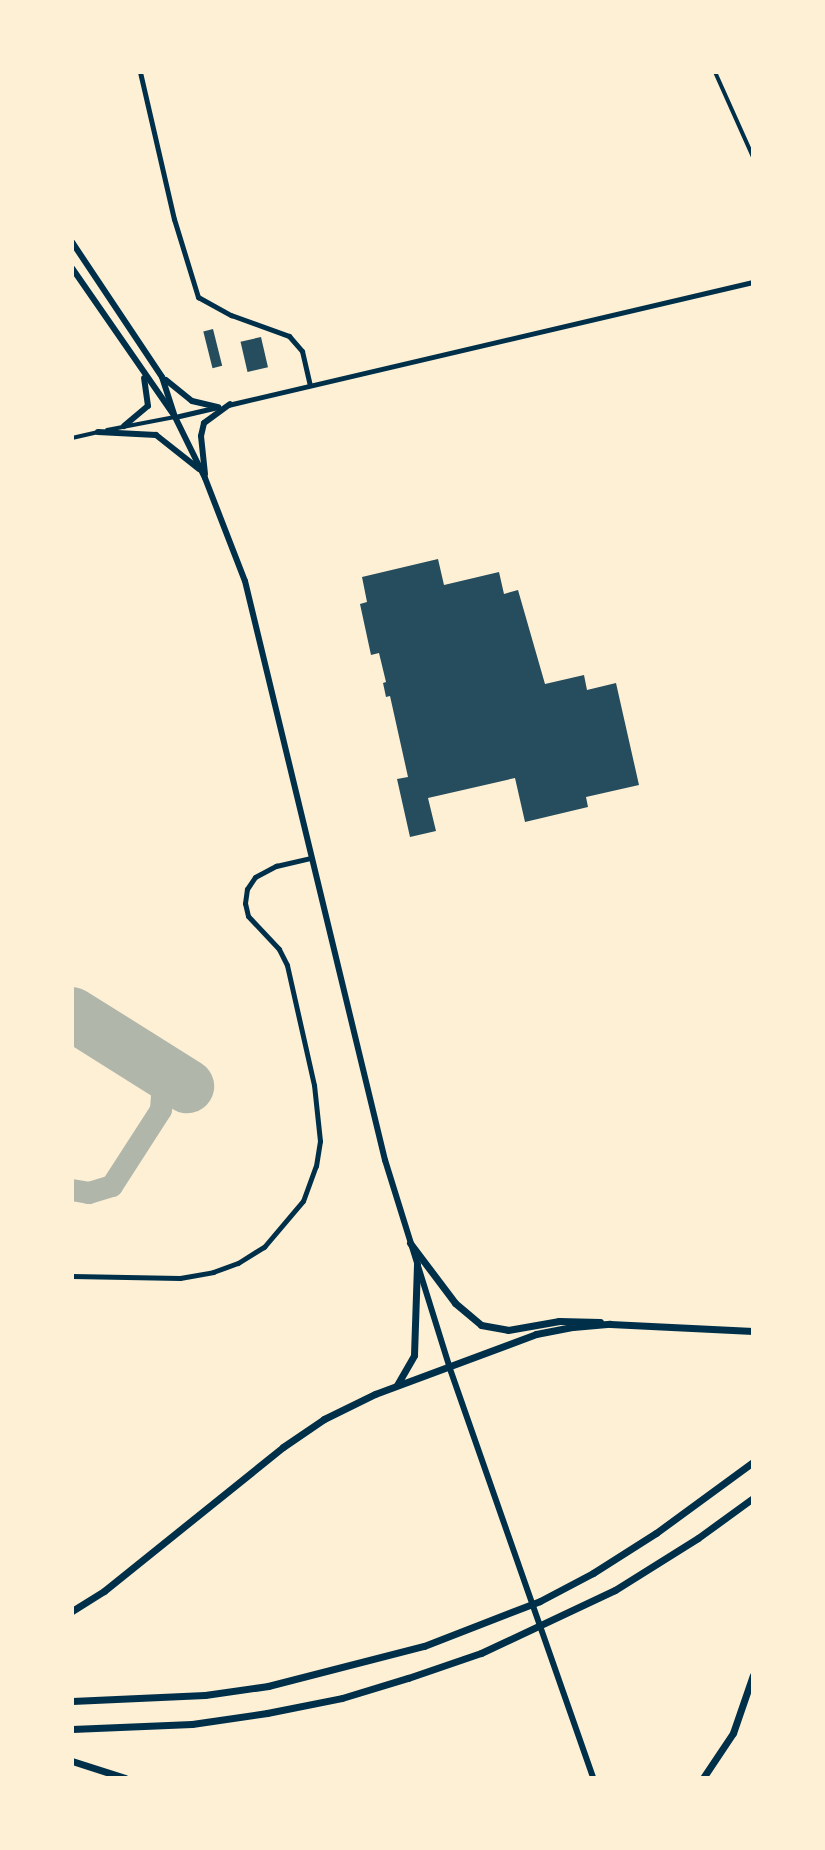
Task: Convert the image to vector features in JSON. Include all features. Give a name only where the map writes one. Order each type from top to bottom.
[{"type":"highway","points":[[410,1243],[455,1303],[481,1325],[508,1330],[588,1319],[610,1324],[753,1331]]},
{"type":"highway","points":[[396,1386],[414,1355],[417,1264]]},
{"type":"highway","points":[[72,1611],[104,1591],[283,1447],[324,1419],[396,1386],[536,1334],[610,1324]]},
{"type":"highway","points":[[72,1701],[190,1696],[268,1686],[424,1646],[540,1601],[593,1573],[656,1533],[753,1462]]},
{"type":"highway","points":[[72,1729],[192,1724],[267,1713],[342,1698],[423,1673],[535,1630],[615,1590],[698,1538],[753,1498]]},
{"type":"highway","points":[[703,1778],[733,1733],[753,1675]]},
{"type":"highway","points":[[72,1761],[125,1778]]},
{"type":"main road","points":[[72,242],[162,377],[175,417],[203,474],[245,581],[371,1104],[410,1243],[449,1366],[593,1778]]},
{"type":"main road","points":[[72,268],[175,417]]},
{"type":"main road","points":[[124,426],[148,406],[144,375]]},
{"type":"main road","points":[[162,377],[192,401],[218,407]]},
{"type":"main road","points":[[203,474],[201,436],[204,423],[230,404]]},
{"type":"main road","points":[[98,432],[121,436],[156,435],[203,474]]},
{"type":"street","points":[[140,72],[174,219],[198,297],[231,315],[289,336],[302,351],[310,385]]},
{"type":"street","points":[[715,72],[753,157]]},
{"type":"street","points":[[72,438],[175,417],[753,282]]},
{"type":"street","points":[[72,1276],[180,1278],[213,1272],[238,1263],[264,1247],[303,1201],[316,1166],[320,1141],[314,1085],[287,965],[279,949],[248,916],[245,903],[247,889],[263,871],[311,858]]},
{"type":"building","points":[[213,329],[222,366],[212,368],[203,331]]},
{"type":"building","points":[[261,337],[268,367],[248,372],[241,342]]},
{"type":"building","points":[[438,559],[444,585],[499,572],[504,594],[518,590],[545,684],[584,675],[587,690],[616,683],[639,785],[586,797],[588,807],[525,822],[515,778],[428,798],[436,831],[410,837],[397,779],[408,777],[390,696],[386,697],[379,653],[371,655],[360,604],[367,602],[362,577]]},
{"type":"taxiway","points":[[72,1190],[89,1193],[112,1186],[161,1110],[163,1083],[146,1060]]},
{"type":"runway","points":[[72,1014],[187,1086]]}]
